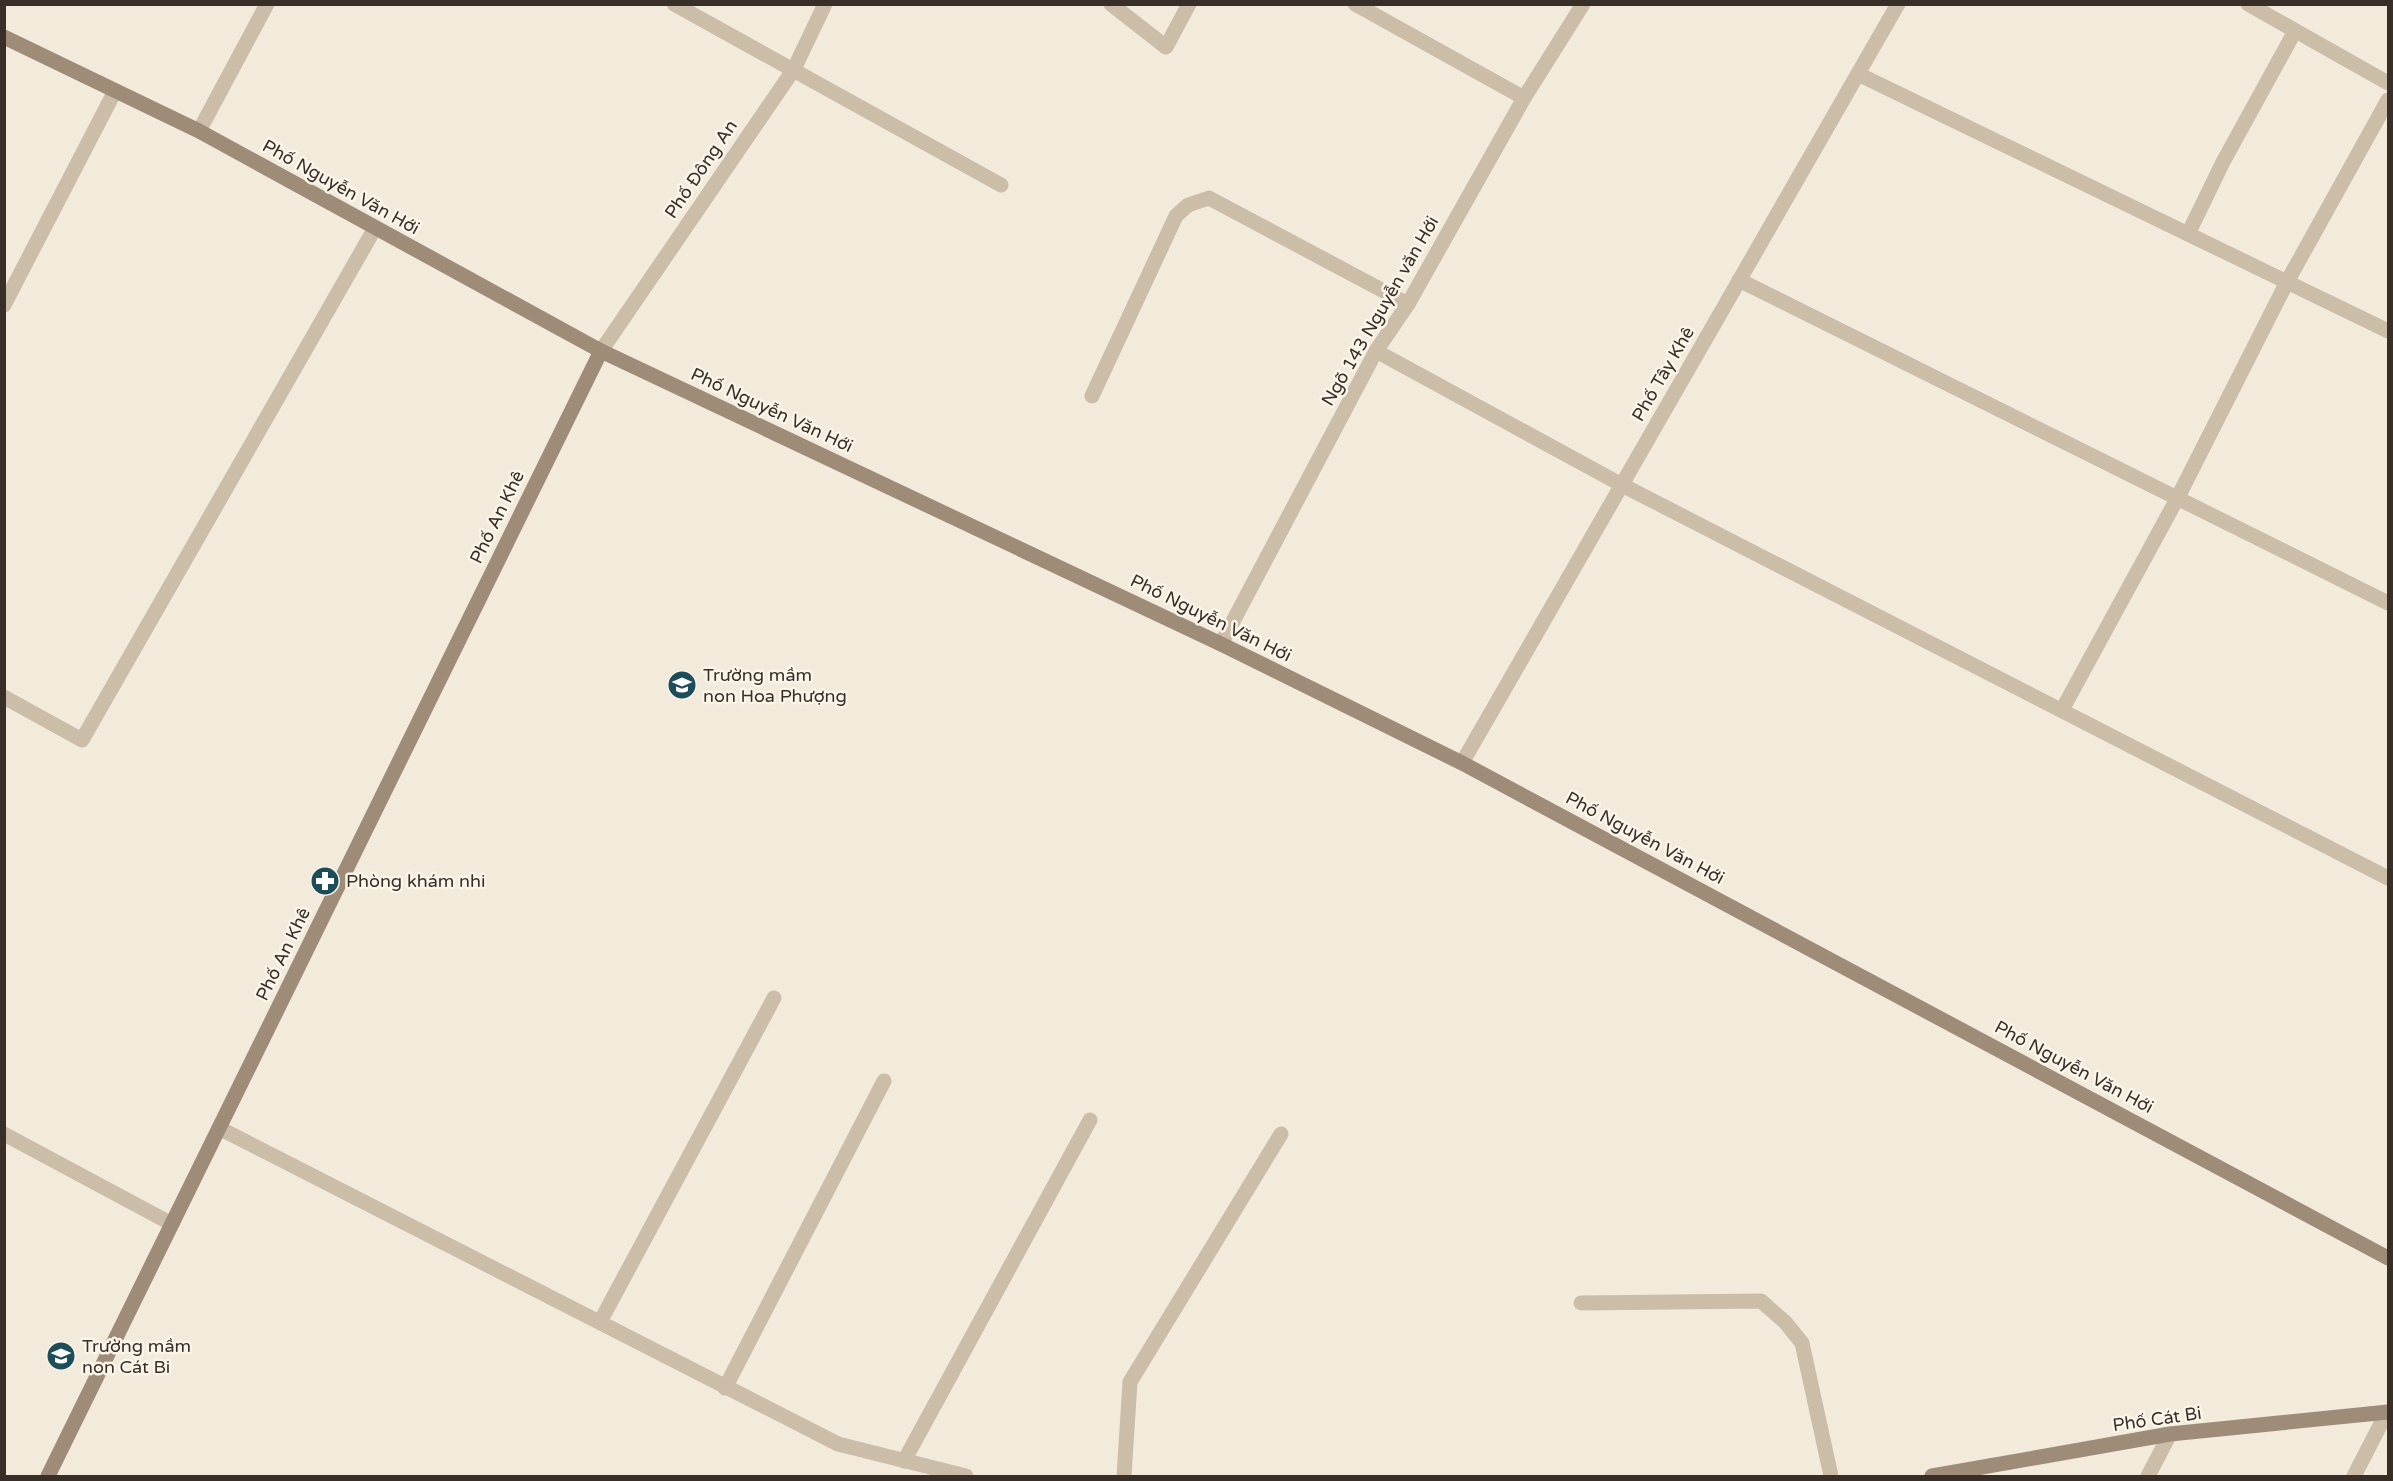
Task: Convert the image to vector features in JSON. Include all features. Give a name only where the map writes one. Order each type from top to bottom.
[{"type":"street","points":[[199,132],[267,4]]},
{"type":"street","points":[[674,4],[1001,185]]},
{"type":"street","name":"Phố Đông An","points":[[601,351],[794,69],[825,4]]},
{"type":"street","points":[[1111,4],[1166,47],[1189,4]]},
{"type":"street","points":[[1355,4],[1524,98]]},
{"type":"street","name":"Ngõ 143 Nguyễn văn Hới","points":[[1221,644],[1376,351],[1408,304],[1524,98],[1583,4]]},
{"type":"street","name":"Phố Tây Khê","points":[[1462,763],[1898,4]]},
{"type":"street","points":[[2248,4],[2388,83]]},
{"type":"street","points":[[2188,234],[2223,162],[2295,31]]},
{"type":"street","name":"Phố Nguyễn Văn Hới","points":[[4,37],[199,132],[601,351],[1221,644],[1462,763],[2388,1258]]},
{"type":"street","points":[[1858,74],[2388,331]]},
{"type":"street","points":[[4,305],[115,91]]},
{"type":"street","points":[[2062,710],[2178,497],[2287,282],[2388,100]]},
{"type":"street","points":[[1092,396],[1176,216],[1188,205],[1209,198],[1408,304]]},
{"type":"street","points":[[4,697],[82,740],[375,228]]},
{"type":"street","points":[[1739,280],[2388,603]]},
{"type":"street","name":"Phố An Khê","points":[[48,1476],[601,351]]},
{"type":"street","points":[[1376,351],[1622,485],[2388,878]]},
{"type":"street","points":[[600,1323],[774,998]]},
{"type":"street","points":[[725,1388],[884,1081]]},
{"type":"street","points":[[904,1461],[1090,1120]]},
{"type":"street","points":[[219,1128],[838,1444],[966,1476]]},
{"type":"street","points":[[4,1134],[172,1224]]},
{"type":"street","points":[[1124,1476],[1130,1382],[1281,1134]]},
{"type":"street","points":[[1581,1304],[1761,1302],[1785,1322],[1802,1343],[1832,1476]]},
{"type":"street","points":[[2354,1476],[2388,1412]]},
{"type":"street","name":"Phố Cát Bi","points":[[1932,1476],[2170,1434],[2388,1412]]},
{"type":"street","points":[[2148,1476],[2170,1434]]},
{"type":"place","name":"Trường mầm non Hoa Phượng","points":[[682,685]]},
{"type":"place","name":"Phòng khám nhi","points":[[325,881]]},
{"type":"place","name":"Trường mầm non Cát Bi","points":[[61,1356]]}]
